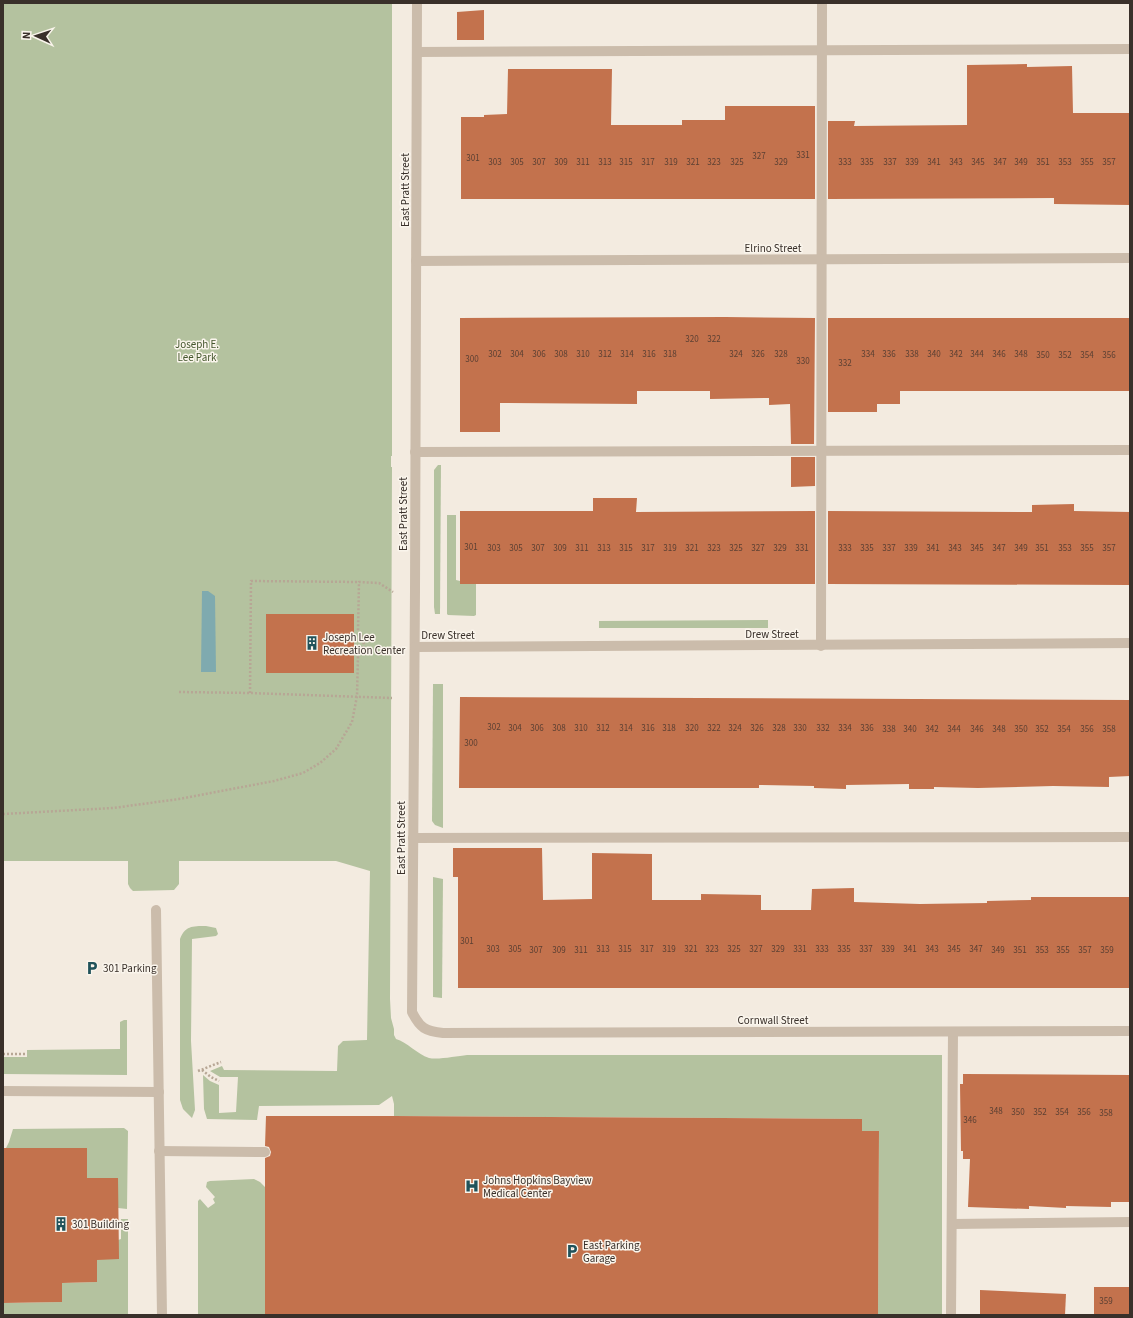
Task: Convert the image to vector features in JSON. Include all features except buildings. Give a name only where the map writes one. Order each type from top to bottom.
[{"type":"street","name":"East Pratt Street","points":[[417,3],[416,452],[412,1012],[418,1023]]},
{"type":"street","points":[[821,646],[822,3]]},
{"type":"street","points":[[417,52],[1130,49]]},
{"type":"street","name":"Elrino Street","points":[[416,261],[1130,258]]},
{"type":"street","points":[[416,452],[1130,450]]},
{"type":"street","name":"Drew Street","points":[[415,647],[821,646],[1130,643]]},
{"type":"street","points":[[413,838],[1130,837]]},
{"type":"street","points":[[156,910],[162,1315]]},
{"type":"street","name":"Cornwall Street","points":[[418,1023],[427,1029],[443,1033],[1130,1031]]},
{"type":"street","points":[[952,1315],[953,1032]]},
{"type":"street","points":[[3,1091],[158,1092]]},
{"type":"street","points":[[159,1151],[265,1152]]},
{"type":"street","points":[[952,1224],[1130,1222]]},
{"type":"path","points":[[250,693],[251,581],[379,583],[393,593],[415,591]]},
{"type":"path","points":[[3,814],[78,811],[135,806],[179,799],[274,782],[303,773],[320,763],[336,749],[352,722],[357,696],[358,656],[363,650],[364,639],[358,631],[358,582]]},
{"type":"path","points":[[180,692],[414,698]]},
{"type":"path","points":[[3,1054],[27,1054]]},
{"type":"path","points":[[198,1071],[221,1062]]},
{"type":"path","points":[[202,1070],[219,1081]]},
{"type":"green space","name":"Joseph E. Lee Park","points":[[3,3],[392,3],[390,999],[394,1035],[396,1039],[429,1058],[467,1055],[942,1055],[942,1315],[878,1315],[879,1131],[862,1131],[862,1119],[394,1116],[392,1096],[379,1105],[259,1106],[257,1120],[207,1119],[204,1109],[203,1075],[210,1081],[219,1085],[219,1113],[236,1112],[238,1077],[220,1077],[210,1071],[222,1066],[224,1070],[337,1071],[338,1046],[343,1041],[367,1040],[370,871],[336,861],[179,861],[179,884],[174,890],[133,891],[128,884],[128,861],[3,861]]},
{"type":"green space","points":[[438,465],[441,465],[440,614],[435,614],[434,470]]},
{"type":"green space","points":[[447,515],[456,515],[456,580],[460,581],[460,584],[476,584],[476,615],[474,616],[447,614]]},
{"type":"green space","points":[[768,620],[768,628],[599,628],[599,621]]},
{"type":"green space","points":[[433,684],[443,684],[443,828],[435,825],[432,821]]},
{"type":"green space","points":[[433,877],[443,879],[442,998],[433,997]]},
{"type":"green space","points":[[197,926],[216,928],[218,934],[216,936],[192,939],[191,1041],[195,1110],[192,1118],[183,1109],[180,1100],[180,939],[184,931],[187,929]]},
{"type":"green space","points":[[127,1020],[127,1075],[3,1074],[3,1057],[27,1057],[27,1050],[120,1049],[120,1022]]},
{"type":"green space","points":[[124,1128],[128,1131],[127,1209],[118,1208],[118,1178],[87,1178],[87,1148],[6,1148],[13,1129]]},
{"type":"green space","points":[[254,1179],[266,1188],[265,1315],[198,1315],[198,1201],[200,1199],[208,1208],[215,1203],[213,1199],[215,1197],[206,1187],[207,1182]]},
{"type":"green space","points":[[121,1219],[128,1219],[128,1315],[3,1315],[3,1303],[62,1302],[62,1283],[97,1282],[97,1260],[118,1240],[121,1239]]},
{"type":"water","points":[[202,591],[208,591],[215,596],[216,672],[201,672]]},
{"type":"place","name":"Joseph Lee Recreation Center","points":[[312,643]]},
{"type":"place","name":"301 Parking","points":[[92,968]]},
{"type":"place","name":"Johns Hopkins Bayview Medical Center","points":[[472,1186]]},
{"type":"place","name":"301 Building","points":[[61,1224]]},
{"type":"place","name":"East Parking Garage","points":[[572,1251]]}]
